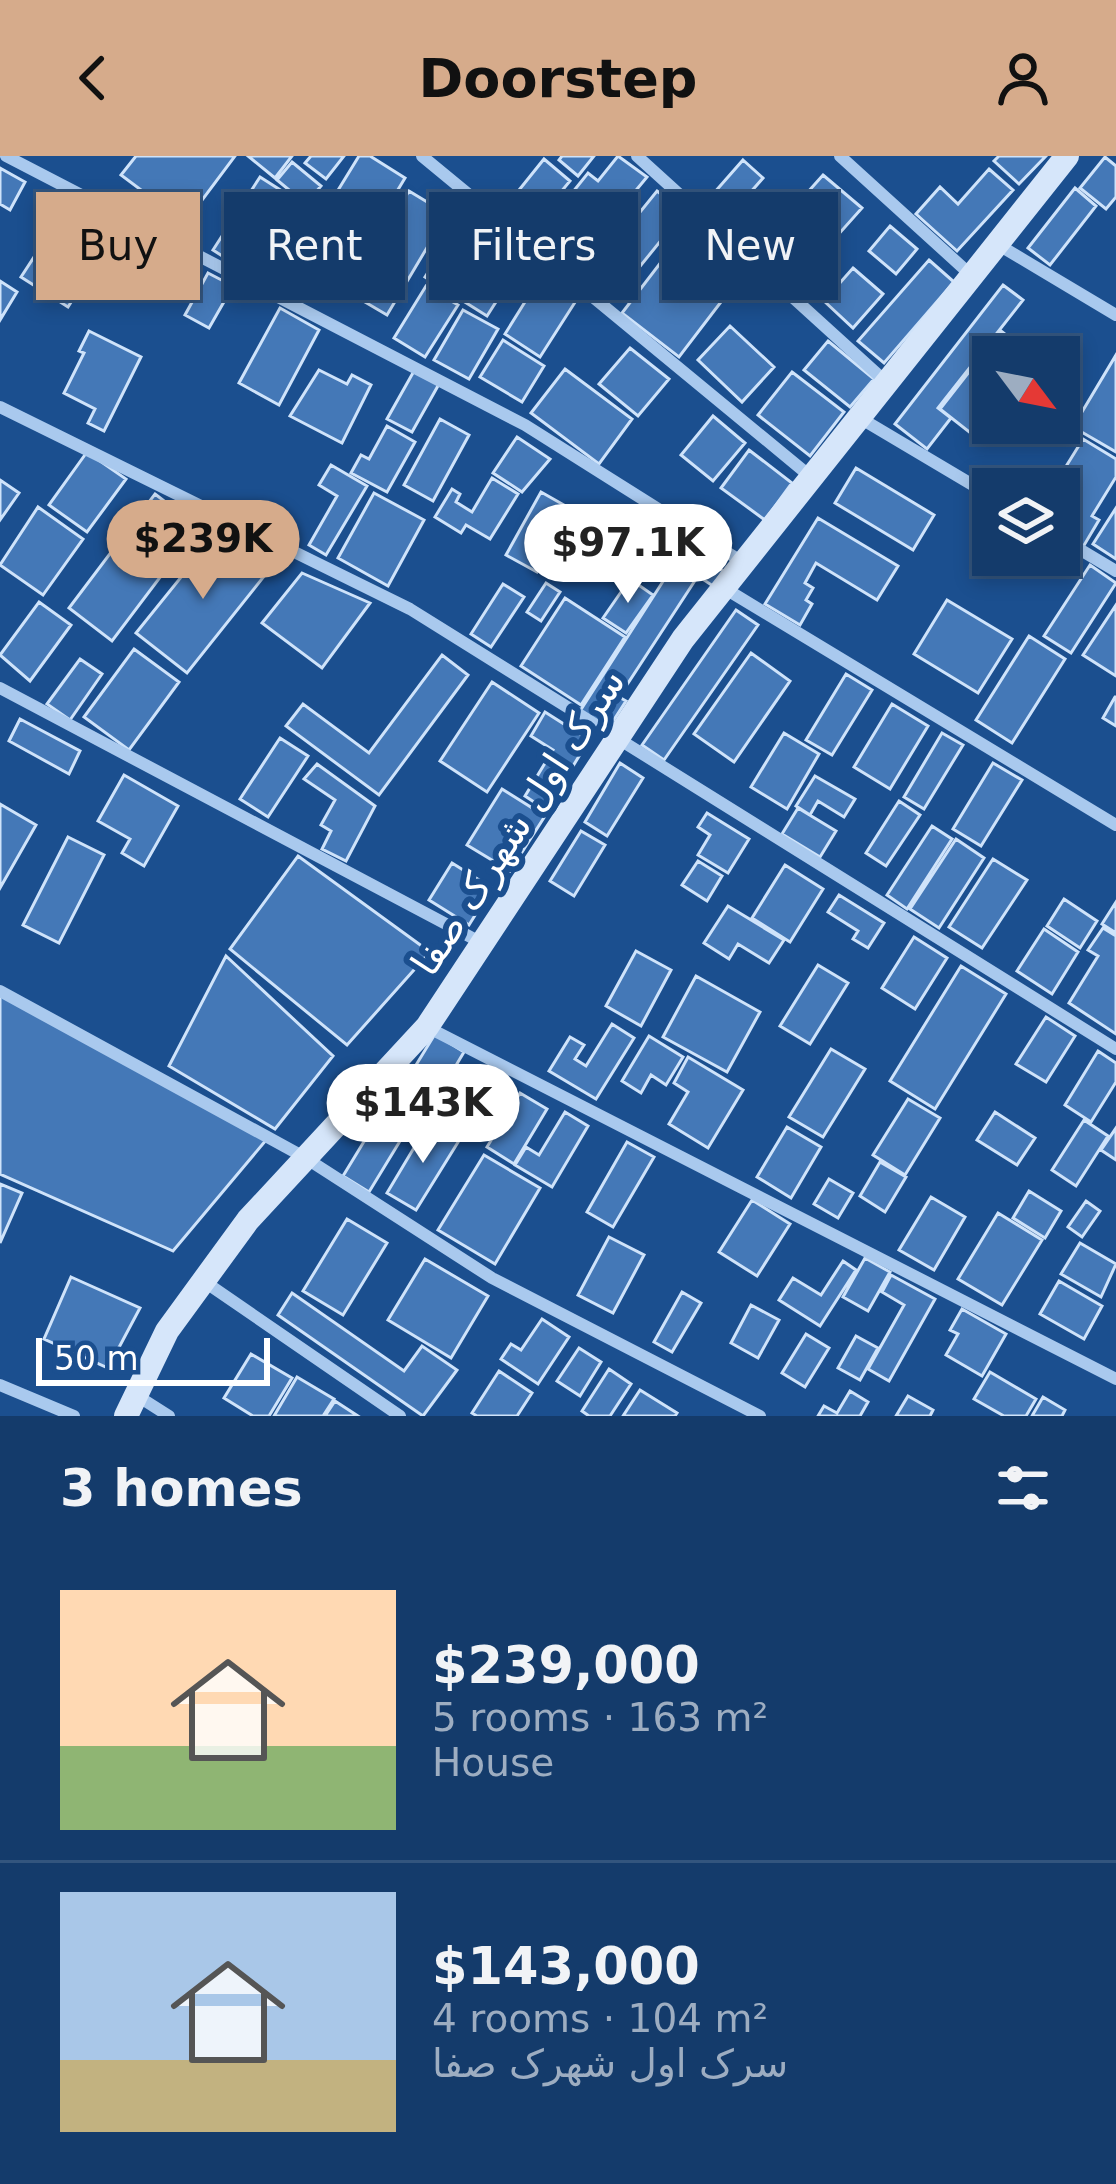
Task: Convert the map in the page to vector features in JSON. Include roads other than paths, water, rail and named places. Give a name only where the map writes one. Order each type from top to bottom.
[{"type":"street","points":[[6,156],[526,425],[744,563]]},
{"type":"street","points":[[422,156],[812,478]]},
{"type":"street","points":[[637,156],[887,383]]},
{"type":"street","points":[[840,156],[973,277]]},
{"type":"street","name":"سرک اول شهرک صفا","points":[[131,1406],[166,1331],[304,1157],[428,1027],[614,738],[724,588],[1066,156]]},
{"type":"street","points":[[998,244],[1116,315]]},
{"type":"street","points":[[0,406],[410,609],[1116,1049]]},
{"type":"street","points":[[860,418],[972,485]]},
{"type":"street","points":[[1080,549],[1116,571]]},
{"type":"street","points":[[724,588],[1116,824]]},
{"type":"street","points":[[0,688],[480,942]]},
{"type":"street","points":[[0,992],[304,1157],[493,1278],[760,1416]]},
{"type":"street","points":[[428,1027],[1116,1379]]},
{"type":"street","points":[[204,1281],[400,1416]]},
{"type":"street","points":[[0,1385],[74,1416]]},
{"type":"street","points":[[131,1406],[169,1416]]}]
